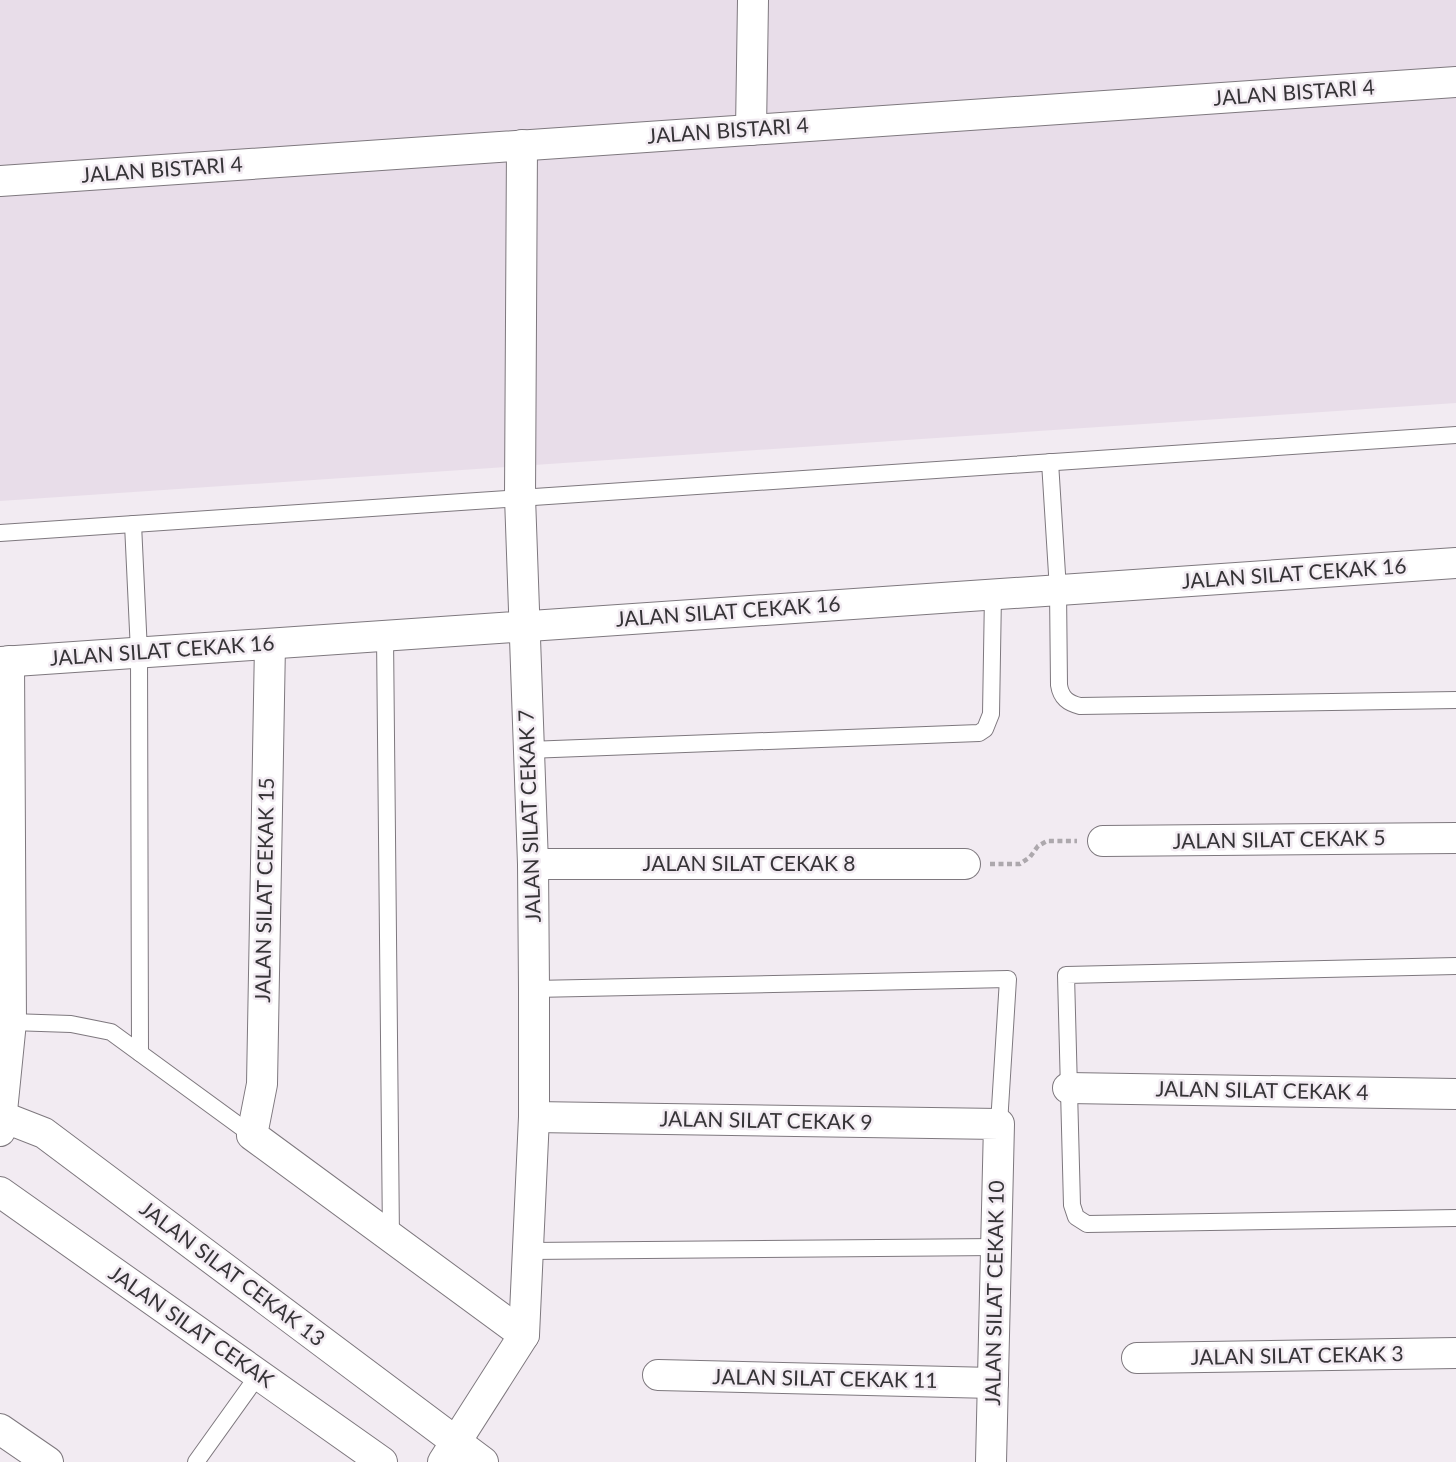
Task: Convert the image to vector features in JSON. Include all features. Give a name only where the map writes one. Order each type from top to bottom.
[{"type":"street","points":[[751,130],[753,0]]},
{"type":"street","name":"JALAN BISTARI 4","points":[[0,180],[1456,82]]},
{"type":"street","name":"JALAN SILAT CEKAK 7","points":[[522,145],[520,498],[533,864],[534,989],[534,1117],[524,1335]]},
{"type":"street","name":"JALAN SILAT CEKAK 16","points":[[5,662],[1456,563]]},
{"type":"street","name":"JALAN SILAT CEKAK 15","points":[[252,1136],[262,1084],[270,644]]},
{"type":"street","points":[[1,1124],[11,1022],[5,662]]},
{"type":"street","name":"JALAN SILAT CEKAK 5","points":[[1102,841],[1456,838]]},
{"type":"street","name":"JALAN SILAT CEKAK 8","points":[[533,864],[965,864]]},
{"type":"street","name":"JALAN SILAT CEKAK 4","points":[[1068,1088],[1456,1094]]},
{"type":"street","name":"JALAN SILAT CEKAK 9","points":[[534,1117],[999,1124]]},
{"type":"street","name":"JALAN SILAT CEKAK 13","points":[[1,1124],[44,1133],[449,1451],[483,1462]]},
{"type":"street","name":"JALAN SILAT CEKAK 10","points":[[991,1462],[999,1124]]},
{"type":"street","points":[[252,1136],[524,1335],[449,1451]]},
{"type":"street","name":"JALAN SILAT CEKAK","points":[[0,1192],[382,1462]]},
{"type":"street","name":"JALAN SILAT CEKAK 3","points":[[1137,1358],[1456,1353]]},
{"type":"street","name":"JALAN SILAT CEKAK 11","points":[[658,1374],[993,1382]]},
{"type":"street","points":[[0,1429],[48,1462]]},
{"type":"lane","points":[[0,533],[1456,435]]},
{"type":"lane","points":[[1050,462],[1058,590],[1059,685],[1060,693],[1072,704],[1456,700]]},
{"type":"lane","points":[[132,524],[139,652],[140,1053]]},
{"type":"lane","points":[[528,750],[979,733],[985,729],[991,714],[993,594]]},
{"type":"lane","points":[[385,636],[391,1238]]},
{"type":"lane","points":[[1456,965],[1066,975],[1072,1205],[1076,1217],[1087,1224],[1456,1218]]},
{"type":"lane","points":[[534,989],[1008,979],[999,1124]]},
{"type":"lane","points":[[11,1022],[71,1024],[111,1032],[252,1136]]},
{"type":"lane","points":[[528,1251],[996,1247]]},
{"type":"lane","points":[[195,1462],[259,1374]]},
{"type":"path","points":[[965,864],[1020,864],[1047,841],[1102,841]]},
{"type":"shaded area","points":[[0,0],[1456,0],[1456,403],[0,501]]}]
